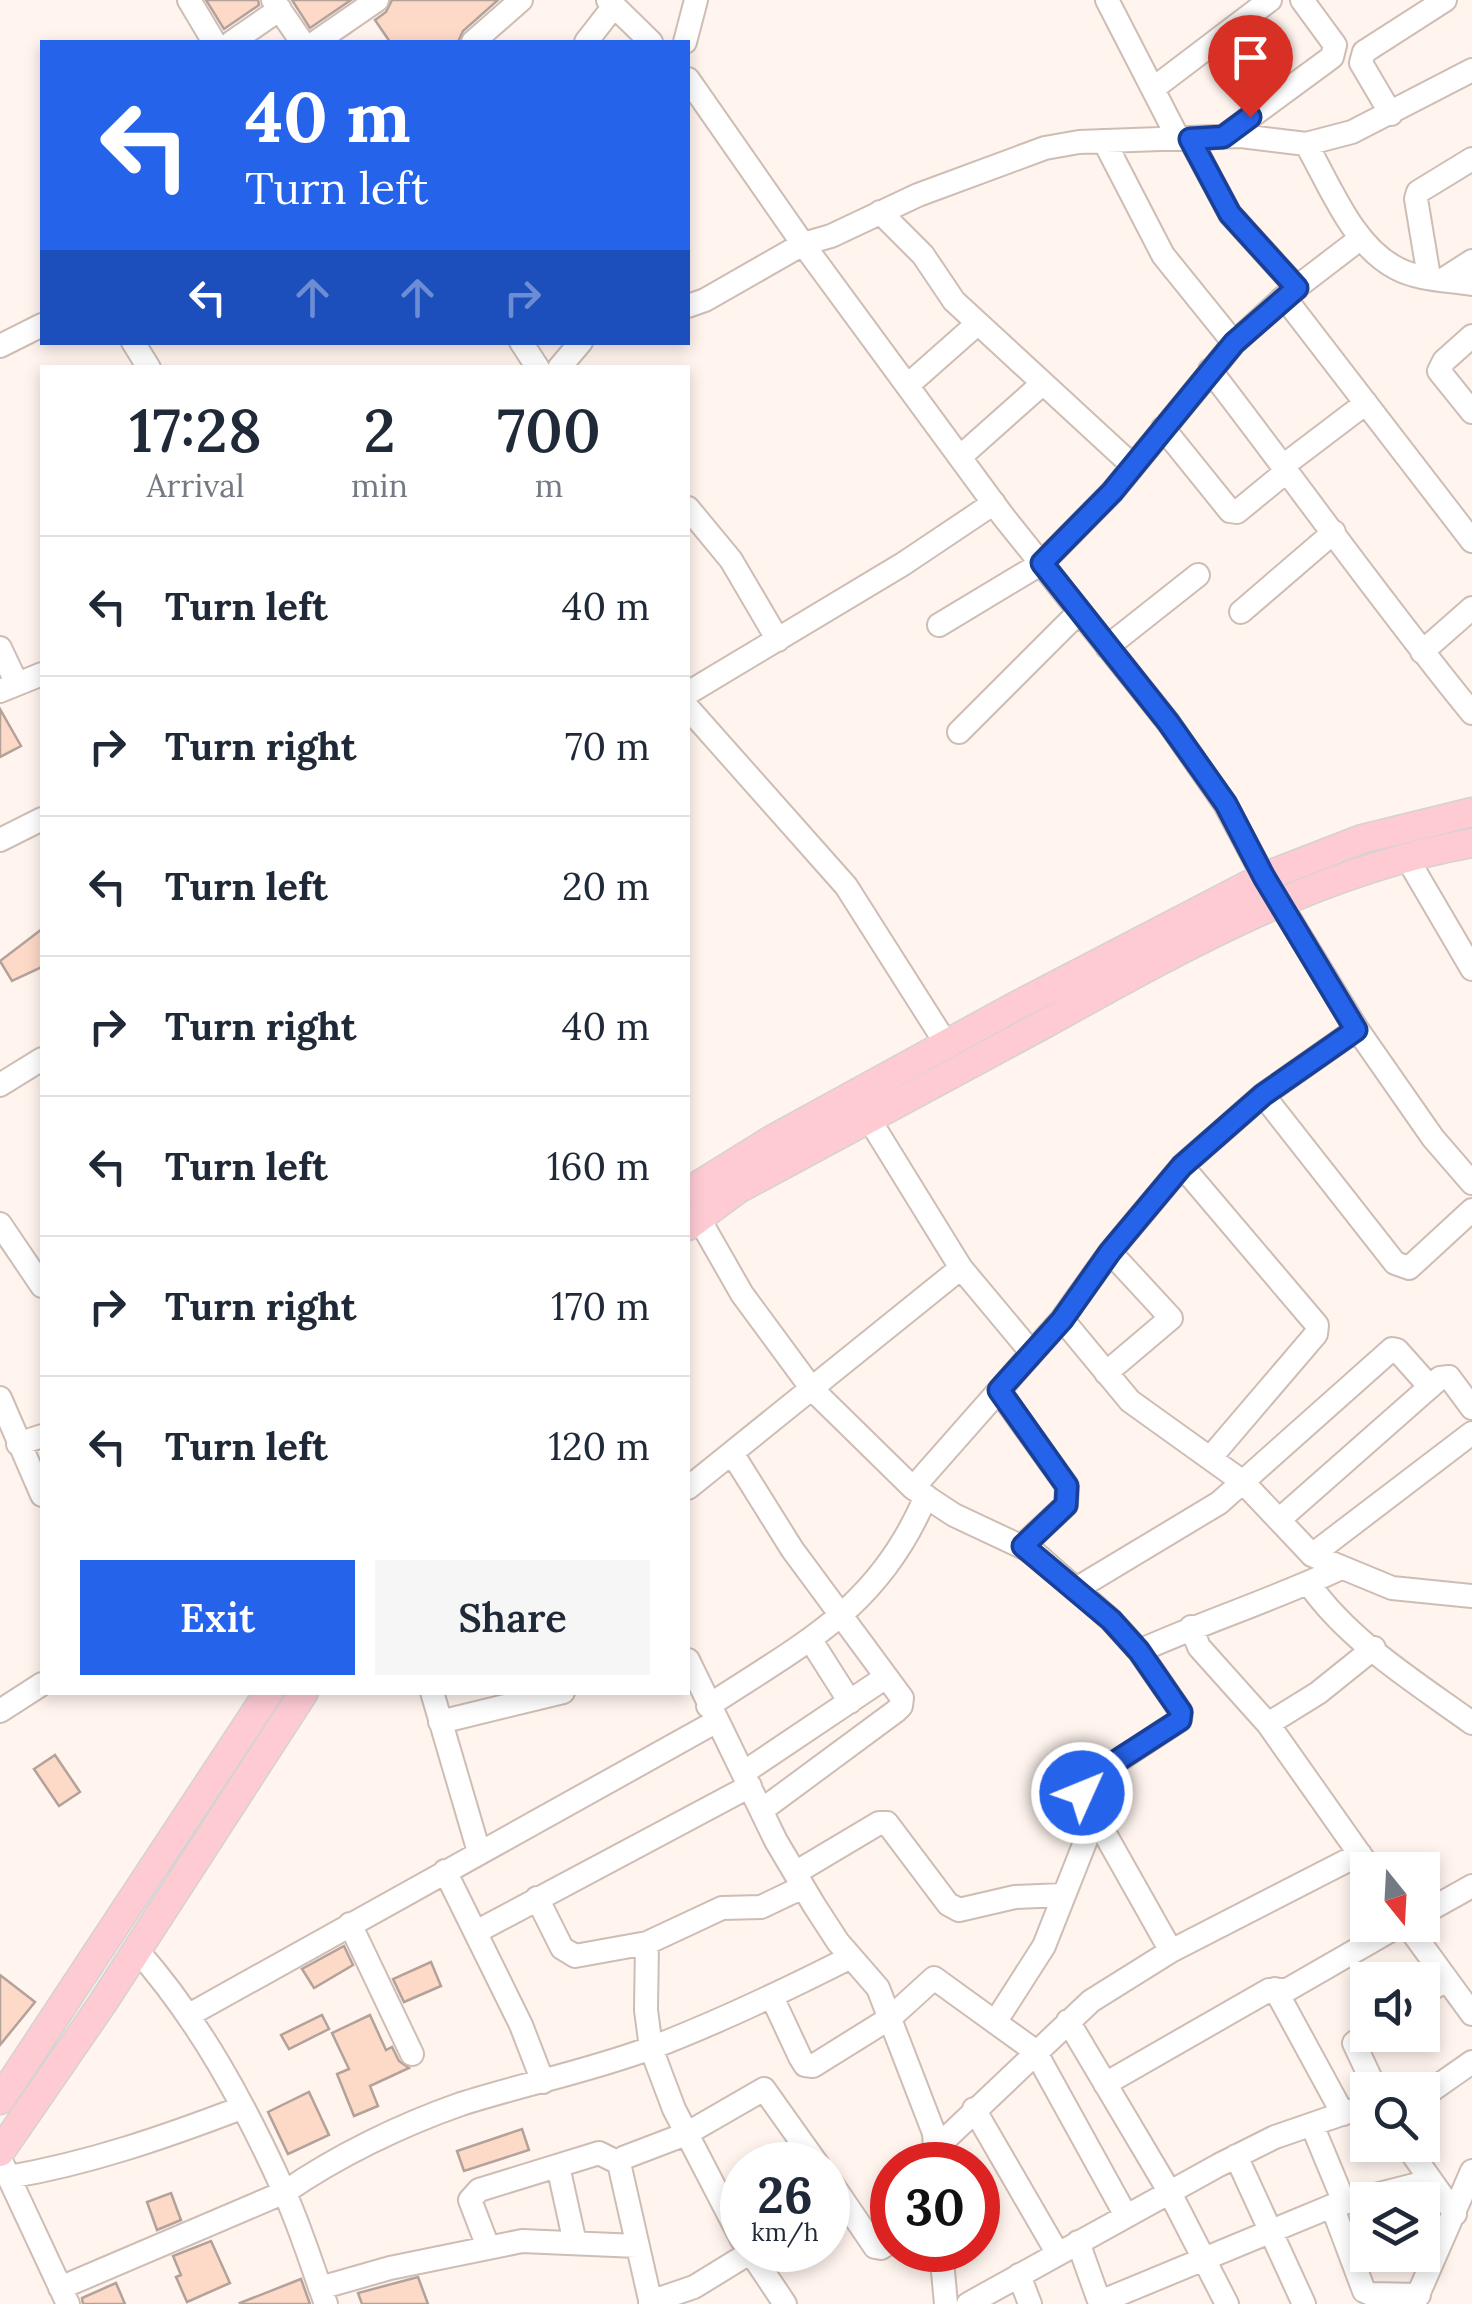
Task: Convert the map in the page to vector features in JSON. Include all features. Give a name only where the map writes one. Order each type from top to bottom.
[{"type":"main road","points":[[690,1204],[775,1138],[1264,877],[1362,838],[1472,812]]},
{"type":"main road","points":[[690,1204],[738,1189],[1152,964],[1279,902],[1365,869],[1472,843]]},
{"type":"main road","points":[[0,2100],[267,1695]]},
{"type":"main road","points":[[3,2162],[302,1695]]},
{"type":"street","points":[[190,0],[213,40]]},
{"type":"street","points":[[319,40],[377,0]]},
{"type":"street","points":[[475,40],[521,0]]},
{"type":"street","points":[[685,40],[696,0]]},
{"type":"street","points":[[1154,88],[1270,0]]},
{"type":"street","points":[[1223,137],[1332,58],[1336,45],[1302,0]]},
{"type":"street","points":[[1391,114],[1361,62],[1364,52],[1445,0]]},
{"type":"street","points":[[587,40],[611,3],[649,40]]},
{"type":"street","points":[[234,40],[276,4],[301,40]]},
{"type":"street","points":[[1115,4],[1154,88],[1230,214],[1472,542]]},
{"type":"street","points":[[690,305],[730,287],[803,244],[1045,148],[1254,136],[1306,144],[1352,132],[1472,70]]},
{"type":"street","points":[[690,82],[803,244],[994,503],[1168,722],[1226,804],[1264,877],[1356,1030],[1433,1138],[1472,1183]]},
{"type":"street","points":[[1104,142],[1163,255],[1234,343]]},
{"type":"street","points":[[1306,144],[1361,238],[1396,268],[1472,284]]},
{"type":"street","points":[[1436,278],[1416,199],[1418,192],[1472,159]]},
{"type":"street","points":[[880,212],[923,255],[954,301],[1133,466]]},
{"type":"street","points":[[939,625],[1042,563],[1112,492],[1234,343],[1290,292],[1361,238]]},
{"type":"street","points":[[1436,278],[1472,261]]},
{"type":"street","points":[[908,385],[977,324]]},
{"type":"street","points":[[0,346],[40,325]]},
{"type":"street","points":[[1472,336],[1439,371],[1472,412]]},
{"type":"street","points":[[562,365],[578,345]]},
{"type":"street","points":[[1210,370],[1472,713]]},
{"type":"street","points":[[960,456],[1042,384]]},
{"type":"street","points":[[1164,428],[1230,511],[1238,512],[1285,468],[1366,403]]},
{"type":"street","points":[[690,692],[903,564],[994,503]]},
{"type":"street","points":[[690,510],[731,560],[778,640]]},
{"type":"street","points":[[1241,612],[1334,532]]},
{"type":"street","points":[[1107,647],[1198,576]]},
{"type":"street","points":[[1422,652],[1472,608]]},
{"type":"street","points":[[959,732],[1080,612]]},
{"type":"street","points":[[0,648],[9,688],[40,675]]},
{"type":"street","points":[[690,710],[846,886],[947,1045]]},
{"type":"street","points":[[0,840],[40,820]]},
{"type":"street","points":[[1407,858],[1472,970]]},
{"type":"street","points":[[190,2015],[479,1852],[712,1714],[842,1617],[879,1578],[917,1518],[920,1492],[1182,1166],[1263,1095],[1356,1030]]},
{"type":"street","points":[[0,1085],[40,1060]]},
{"type":"street","points":[[1263,1095],[1402,1268],[1410,1268],[1472,1210]]},
{"type":"street","points":[[870,1119],[962,1268],[1032,1354]]},
{"type":"street","points":[[1182,1166],[1317,1324],[1316,1334],[1212,1457]]},
{"type":"street","points":[[690,1204],[742,1294],[812,1389],[920,1492],[954,1515],[1023,1546],[1111,1620],[1139,1651],[1182,1717],[1084,1782],[1082,1793],[1171,1952]]},
{"type":"street","points":[[0,1224],[40,1283]]},
{"type":"street","points":[[1106,1373],[1170,1318],[1110,1252]]},
{"type":"street","points":[[690,1486],[962,1268]]},
{"type":"street","points":[[1062,1320],[1130,1401],[1243,1482],[1312,1555],[1392,1588],[1471,1597]]},
{"type":"street","points":[[1076,1589],[1219,1503],[1392,1349],[1430,1388]]},
{"type":"street","points":[[1280,1520],[1440,1378],[1450,1377],[1472,1408]]},
{"type":"street","points":[[999,1390],[1067,1486],[1066,1505],[1023,1546]]},
{"type":"street","points":[[0,1398],[40,1491]]},
{"type":"street","points":[[1312,1555],[1472,1433]]},
{"type":"street","points":[[18,1444],[40,1437]]},
{"type":"street","points":[[732,1453],[792,1550],[902,1698],[901,1706],[762,1810]]},
{"type":"street","points":[[1139,1651],[1342,1568]]},
{"type":"street","points":[[1309,1584],[1326,1608],[1404,1674],[1472,1723]]},
{"type":"street","points":[[1191,1627],[1199,1647],[1268,1724],[1359,1852]]},
{"type":"street","points":[[810,1639],[850,1702]]},
{"type":"street","points":[[1268,1724],[1310,1699],[1374,1648]]},
{"type":"street","points":[[690,1664],[799,1880],[851,1957],[878,1988],[935,2142]]},
{"type":"street","points":[[476,1932],[746,1780],[886,1677]]},
{"type":"street","points":[[0,1711],[40,1685]]},
{"type":"street","points":[[433,1695],[479,1852]]},
{"type":"street","points":[[440,1722],[551,1695]]},
{"type":"street","points":[[996,2021],[1044,1946],[1095,1816]]},
{"type":"street","points":[[537,1898],[562,1948],[575,1956],[647,1943],[722,1908],[761,1907],[880,1823],[887,1823],[948,1904],[959,1910],[1015,1897],[1062,1895]]},
{"type":"street","points":[[948,2142],[974,2109],[1091,2001],[1171,1952],[1350,1869]]},
{"type":"street","points":[[445,1871],[521,2025],[543,2082]]},
{"type":"street","points":[[1440,1904],[1472,1886]]},
{"type":"street","points":[[350,1924],[412,2054]]},
{"type":"street","points":[[1105,2084],[1275,1989],[1287,1990],[1373,1942]]},
{"type":"street","points":[[1417,1942],[1472,2014]]},
{"type":"street","points":[[647,1943],[651,2048],[686,2134],[720,2197]]},
{"type":"street","points":[[136,1950],[206,2038],[285,2192],[323,2296],[390,2268],[522,2241],[637,2246]]},
{"type":"street","points":[[242,2108],[163,2138],[83,2162],[3,2162],[64,2296],[285,2192],[312,2173],[404,2128],[460,2105],[651,2048],[772,1997],[851,1957]]},
{"type":"street","points":[[772,1997],[800,2058],[814,2066],[890,2018],[934,1978],[1035,2051],[1125,2214]]},
{"type":"street","points":[[1440,1984],[1446,1980]]},
{"type":"street","points":[[1275,1989],[1343,2114]]},
{"type":"street","points":[[1068,2021],[1169,2191],[1227,2304]]},
{"type":"street","points":[[1440,2084],[1472,2062]]},
{"type":"street","points":[[720,2268],[694,2287],[651,2303],[620,2163],[623,2158],[686,2134],[766,2089],[802,2142]]},
{"type":"street","points":[[974,2109],[1101,2300],[1141,2296],[1205,2258],[1272,2229],[1338,2204],[1430,2181]]},
{"type":"street","points":[[968,2304],[1236,2156],[1275,2137],[1350,2111]]},
{"type":"street","points":[[1312,2124],[1350,2233]]},
{"type":"street","points":[[488,2247],[470,2200],[472,2194],[599,2154],[620,2163]]},
{"type":"street","points":[[1236,2156],[1304,2304]]},
{"type":"street","points":[[1417,2162],[1454,2214]]},
{"type":"street","points":[[558,2166],[575,2243]]},
{"type":"street","points":[[1440,2233],[1454,2214],[1472,2171]]},
{"type":"street","points":[[850,2211],[870,2240]]},
{"type":"street","points":[[764,2272],[785,2304]]},
{"type":"street","points":[[943,2272],[946,2304]]},
{"type":"street","points":[[1362,2272],[1364,2291],[1417,2299],[1425,2272]]},
{"type":"street","points":[[1019,2275],[1030,2304]]},
{"type":"building","points":[[206,0],[258,0],[259,5],[224,29]]},
{"type":"building","points":[[292,0],[351,0],[310,28]]},
{"type":"building","points":[[392,0],[498,0],[463,31],[459,40],[389,40],[375,20],[386,12]]},
{"type":"building","points":[[0,709],[21,746],[0,757]]},
{"type":"building","points":[[40,931],[40,968],[12,981],[0,961]]},
{"type":"building","points":[[55,1755],[80,1792],[59,1806],[34,1769]]},
{"type":"building","points":[[344,1946],[353,1965],[314,1988],[302,1969]]},
{"type":"building","points":[[431,1962],[441,1986],[404,2002],[393,1979]]},
{"type":"building","points":[[0,1975],[35,2002],[0,2045]]},
{"type":"building","points":[[322,2015],[329,2029],[289,2049],[281,2035]]},
{"type":"building","points":[[370,2015],[386,2050],[392,2047],[399,2061],[409,2068],[370,2086],[378,2106],[354,2116],[337,2074],[349,2069],[332,2033]]},
{"type":"building","points":[[309,2092],[329,2135],[288,2154],[268,2112]]},
{"type":"building","points":[[522,2129],[529,2150],[464,2171],[457,2151]]},
{"type":"building","points":[[171,2193],[181,2220],[157,2230],[147,2202]]},
{"type":"building","points":[[211,2241],[230,2283],[187,2302],[176,2277],[181,2275],[173,2256]]},
{"type":"building","points":[[418,2277],[428,2304],[362,2304],[358,2293]]},
{"type":"building","points":[[301,2279],[310,2304],[240,2303]]},
{"type":"building","points":[[116,2283],[125,2304],[83,2304],[82,2298]]},
{"type":"route","points":[[1082,1793],[1084,1782],[1180,1720],[1181,1712],[1139,1651],[1111,1620],[1023,1546],[1066,1505],[1067,1486],[999,1390],[1062,1320],[1110,1252],[1182,1166],[1263,1095],[1356,1030],[1264,877],[1226,804],[1168,722],[1042,563],[1112,492],[1234,343],[1297,288],[1230,214],[1190,139],[1223,137],[1250,117]]}]
